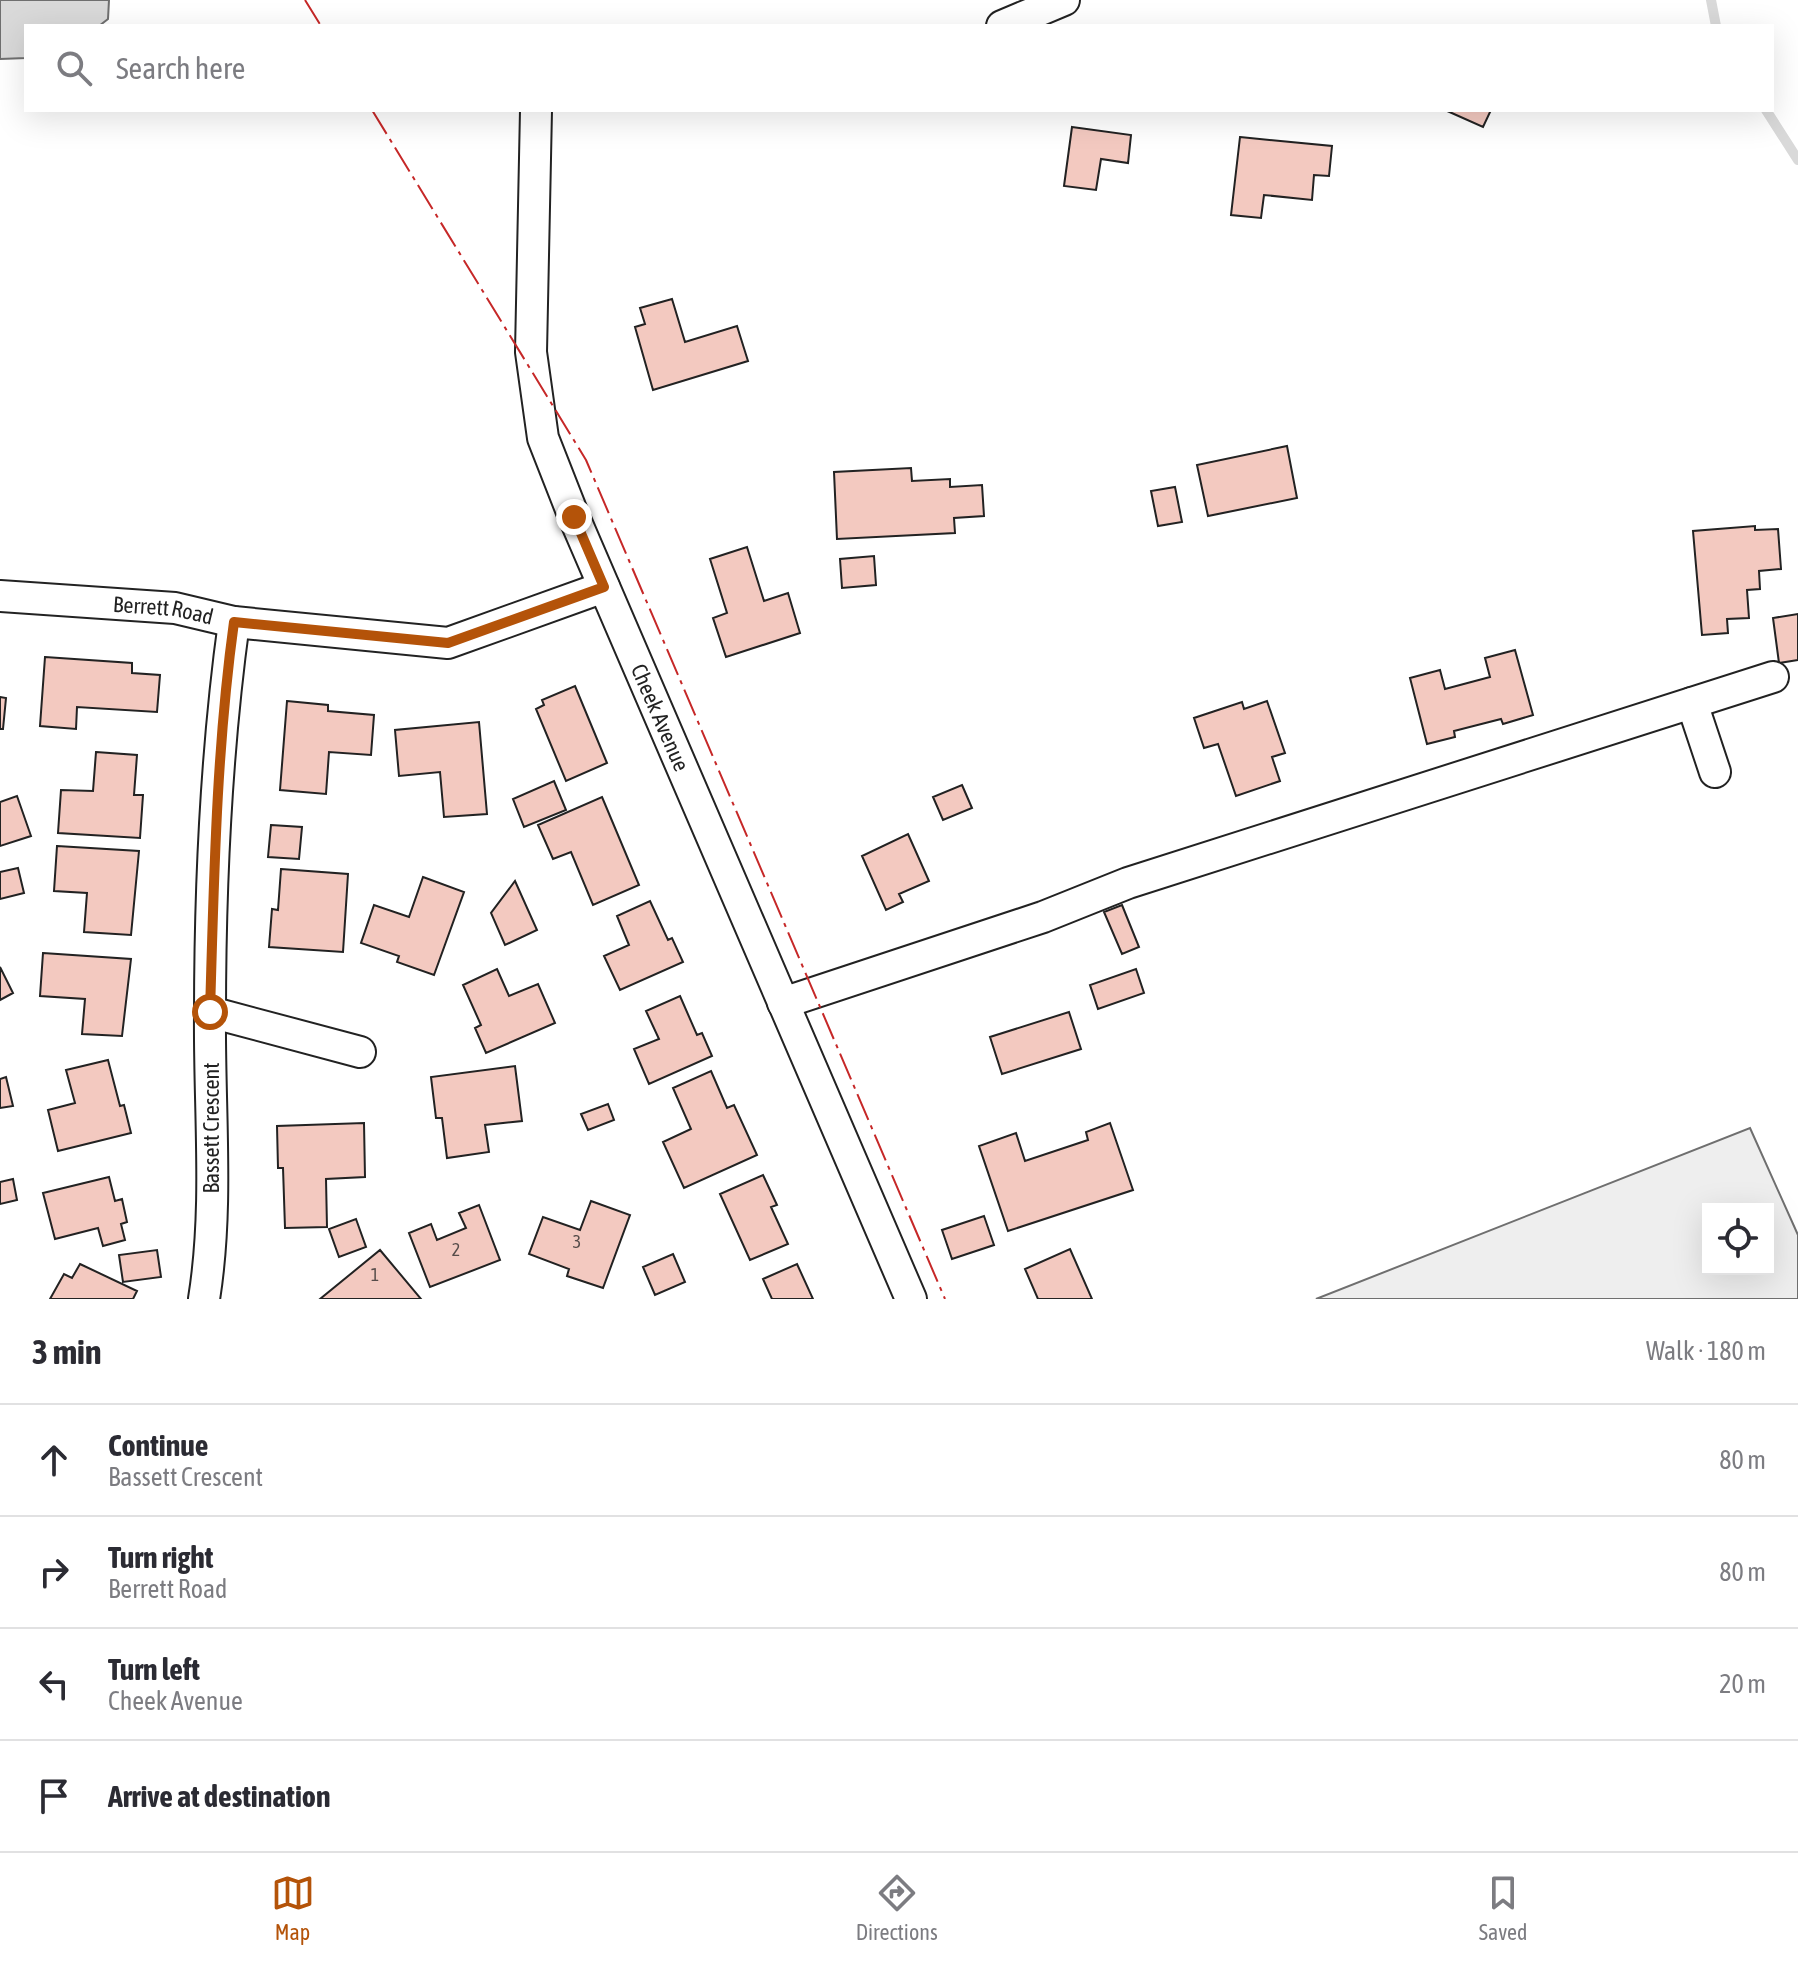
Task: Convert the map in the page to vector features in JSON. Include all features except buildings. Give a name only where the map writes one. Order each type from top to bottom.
[{"type":"street","points":[[1007,24],[1064,0]]},
{"type":"street","name":"Cheek Avenue","points":[[536,112],[531,352],[543,438],[604,587],[911,1299]]},
{"type":"street","name":"Berrett Road","points":[[0,596],[175,608],[234,622],[448,643],[604,587]]},
{"type":"street","name":"Bassett Crescent","points":[[204,1299],[211,1217],[210,1012],[216,789],[234,622]]},
{"type":"street","points":[[783,1003],[1043,917],[1128,883],[1773,677]]},
{"type":"street","points":[[1692,703],[1715,772]]},
{"type":"street","points":[[210,1012],[360,1052]]},
{"type":"shaded area","points":[[0,0],[109,0],[108,19],[102,24],[24,24],[24,58],[0,59]]},
{"type":"shaded area","points":[[1750,1128],[1798,1235],[1798,1299],[1316,1299]]},
{"type":"waterway","points":[[1711,0],[1716,24]]},
{"type":"waterway","points":[[1767,112],[1798,160]]},
{"type":"power","points":[[305,0],[320,24]]},
{"type":"power","points":[[373,112],[586,460],[945,1299]]},
{"type":"route","points":[[210,1012],[216,789],[234,622],[448,643],[604,587],[574,517]]}]
